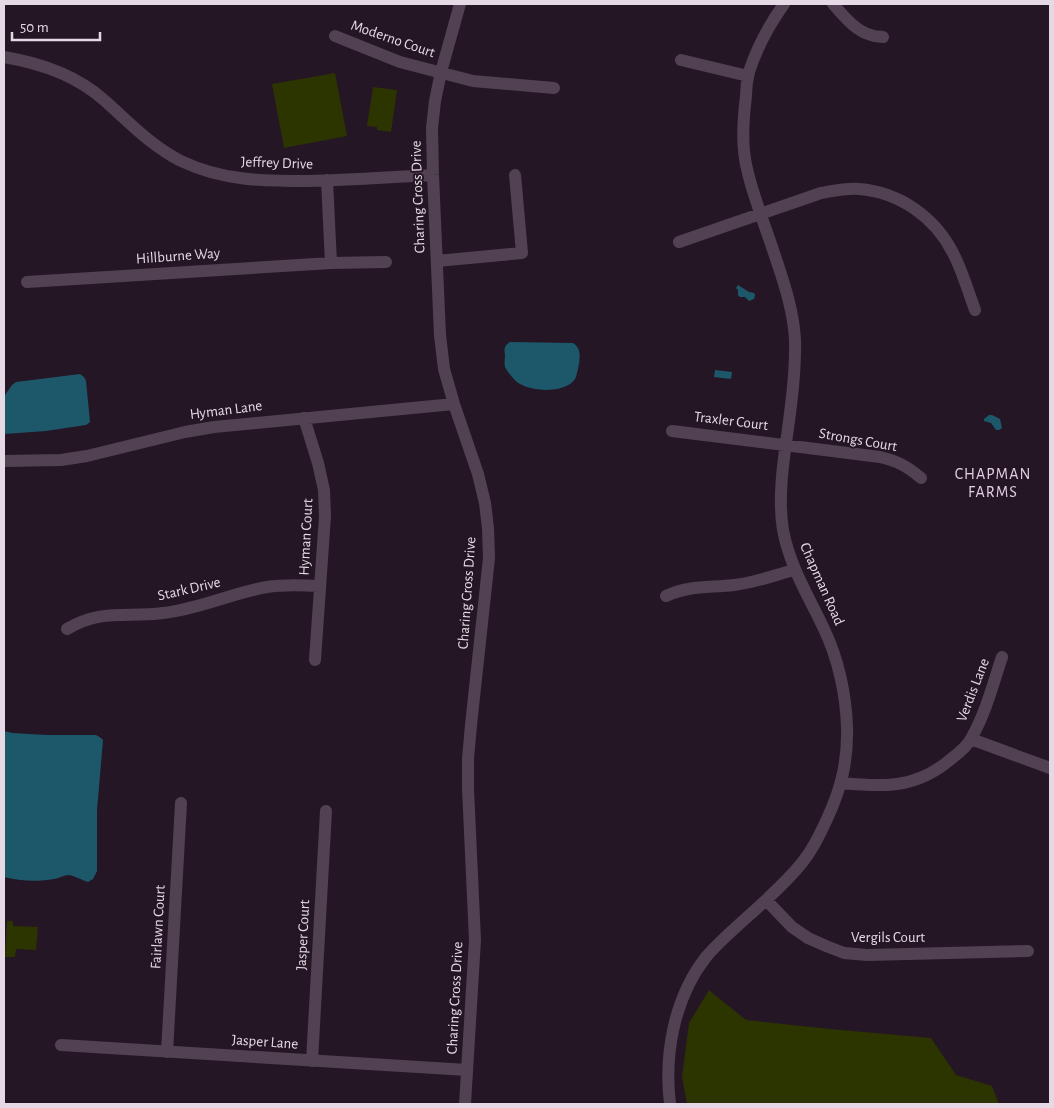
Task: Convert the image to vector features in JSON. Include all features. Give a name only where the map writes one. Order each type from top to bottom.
[{"type":"street","name":"Charing Cross Drive","points":[[460,4],[441,72],[432,128],[440,335],[444,368],[478,474],[485,503],[488,528],[489,558],[468,759],[475,940],[465,1104]]},
{"type":"street","name":"Chapman Road","points":[[670,1104],[668,1069],[671,1040],[677,1014],[690,983],[722,939],[766,900],[808,855],[822,831],[835,802],[842,783],[846,758],[847,726],[842,686],[824,630],[794,570],[782,526],[781,486],[795,364],[794,336],[791,311],[785,288],[747,172],[744,147],[744,118],[748,76],[773,19],[784,4]]},
{"type":"street","points":[[834,4],[859,30],[871,36],[883,37]]},
{"type":"street","name":"Moderno Court","points":[[335,36],[400,62],[473,81],[554,88]]},
{"type":"street","name":"Jeffrey Drive","points":[[4,57],[24,60],[52,69],[85,86],[102,98],[158,148],[181,161],[201,169],[246,180],[271,181],[433,175]]},
{"type":"street","points":[[681,60],[748,76]]},
{"type":"street","points":[[437,260],[522,253],[514,175]]},
{"type":"street","points":[[327,180],[331,262]]},
{"type":"street","points":[[679,242],[821,193],[839,190],[872,190],[907,203],[920,212],[934,226],[954,254],[975,310]]},
{"type":"street","name":"Hillburne Way","points":[[27,282],[331,262],[386,262]]},
{"type":"street","name":"Hyman Lane","points":[[4,461],[60,460],[87,456],[184,432],[240,424],[454,404]]},
{"type":"street","name":"Hyman Court","points":[[304,418],[324,490],[325,516],[315,660]]},
{"type":"street","name":"Traxler Court","points":[[672,430],[786,444]]},
{"type":"street","name":"Strongs Court","points":[[786,444],[894,460],[910,468],[921,478]]},
{"type":"street","points":[[666,596],[677,590],[735,585],[794,570]]},
{"type":"street","name":"Stark Drive","points":[[67,628],[78,622],[104,615],[162,614],[282,585],[320,586]]},
{"type":"street","name":"Verdis Lane","points":[[842,783],[872,786],[892,785],[927,776],[944,765],[960,752],[971,739],[982,716],[1002,657]]},
{"type":"street","points":[[971,739],[1050,768]]},
{"type":"street","name":"Fairlawn Court","points":[[167,1052],[181,803]]},
{"type":"street","name":"Jasper Court","points":[[312,1061],[326,811]]},
{"type":"street","name":"Vergils Court","points":[[766,900],[792,927],[808,938],[844,953],[1028,951]]},
{"type":"street","name":"Jasper Lane","points":[[61,1045],[467,1070]]},
{"type":"green space","points":[[335,73],[347,136],[284,148],[272,84]]},
{"type":"green space","points":[[373,87],[397,90],[391,132],[367,126]]},
{"type":"green space","points":[[7,921],[13,921],[13,926],[38,927],[36,950],[16,949],[15,957],[5,957]]},
{"type":"green space","points":[[709,990],[746,1020],[931,1038],[956,1075],[992,1086],[999,1104],[687,1104],[682,1077],[689,1023]]},
{"type":"water","points":[[738,285],[754,293],[754,299],[749,301],[745,297],[740,297],[736,288]]},
{"type":"water","points":[[510,342],[573,343],[579,350],[580,355],[575,379],[564,387],[547,390],[530,388],[517,382],[505,367],[505,349]]},
{"type":"water","points":[[715,370],[732,372],[731,379],[714,377]]},
{"type":"water","points":[[80,374],[86,381],[90,422],[86,425],[46,431],[4,434],[4,396],[12,385],[16,382]]},
{"type":"water","points":[[989,415],[1000,419],[1002,428],[996,430],[991,423],[984,421]]},
{"type":"water","points":[[4,731],[47,735],[96,735],[103,740],[97,810],[97,871],[93,879],[88,882],[69,875],[35,881],[4,877]]},
{"type":"district","name":"CHAPMAN FARMS","points":[[993,483]]}]
